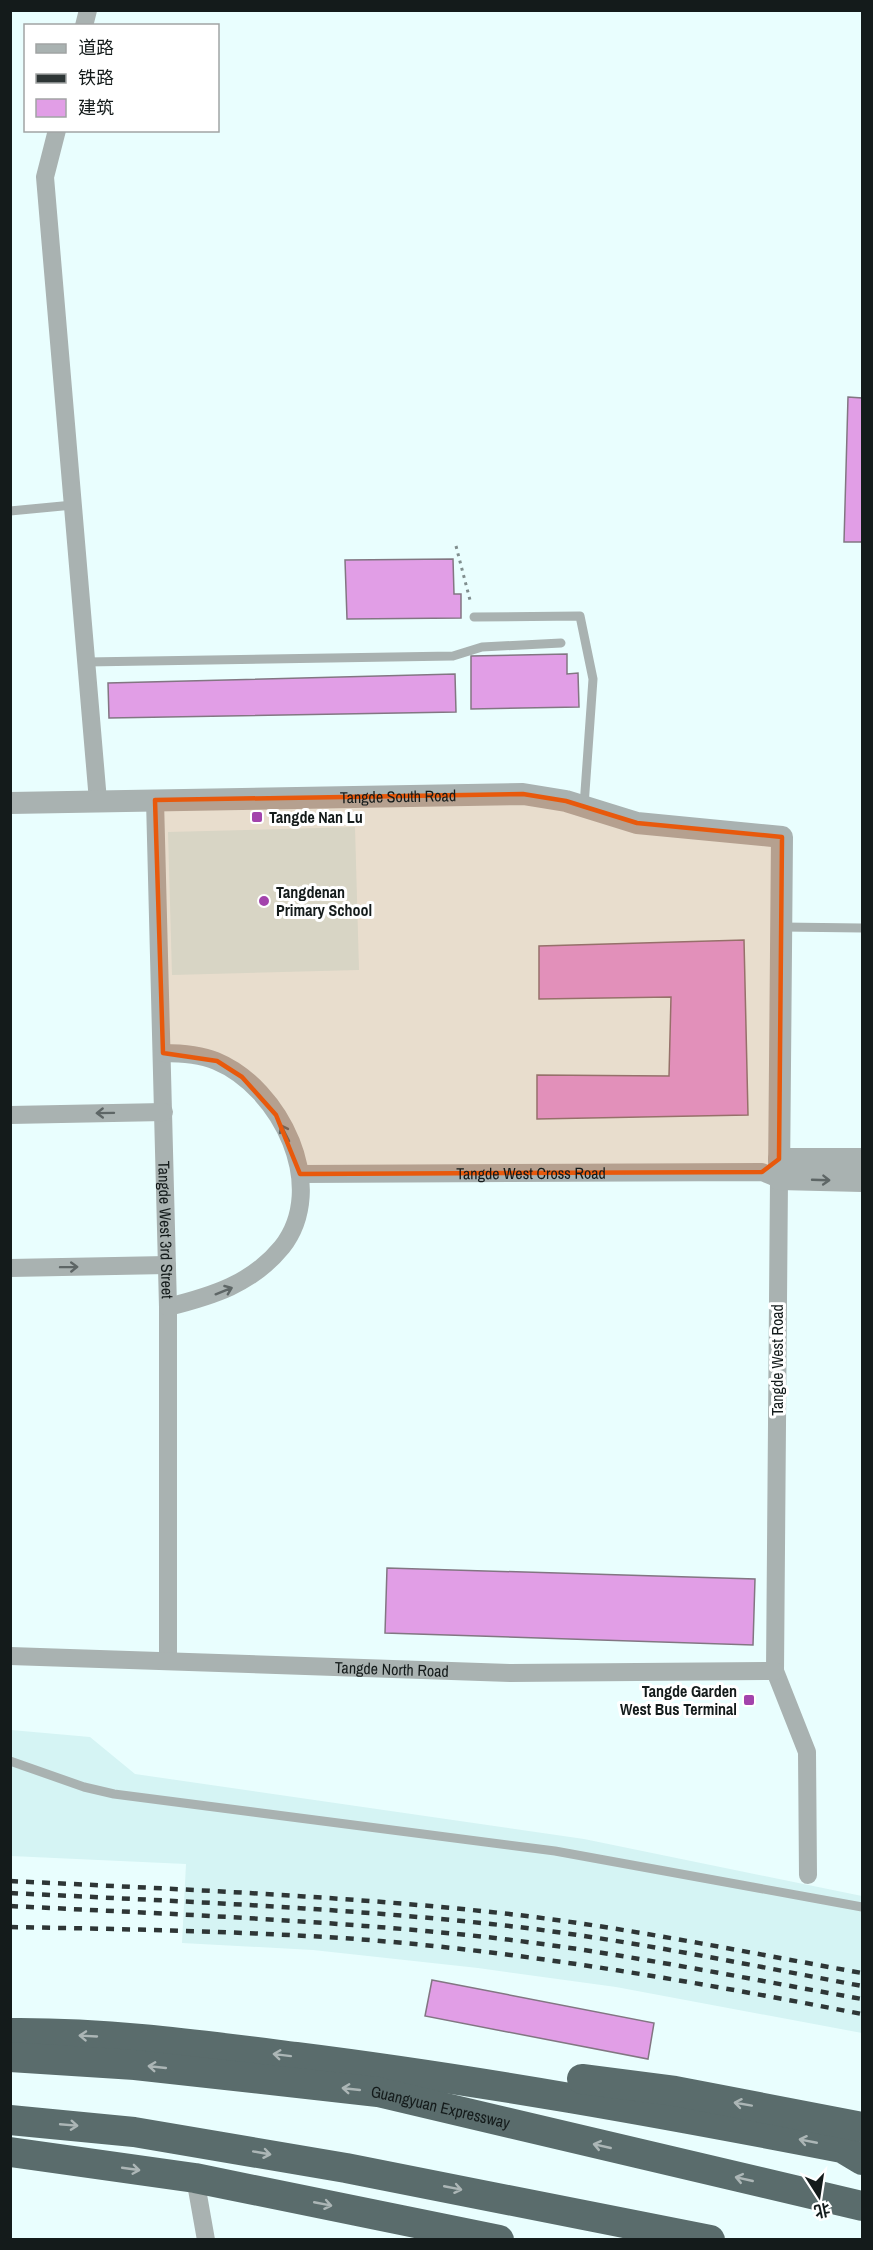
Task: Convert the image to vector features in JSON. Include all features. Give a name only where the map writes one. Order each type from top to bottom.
[{"type":"highway","points":[[10,2033],[173,2042],[361,2065],[622,2106],[843,2148],[862,2160]]},
{"type":"highway","name":"Guangyuan Expressway","points":[[10,2056],[135,2065],[378,2092],[862,2206]]},
{"type":"highway","points":[[361,2065],[496,2068],[675,2091],[862,2127]]},
{"type":"highway","points":[[10,2120],[134,2132],[358,2170],[625,2221],[710,2240]]},
{"type":"highway","points":[[10,2152],[195,2178],[499,2240]]},
{"type":"street","points":[[56,132],[45,177],[98,801]]},
{"type":"street","name":"Tangde South Road","points":[[10,803],[523,794],[584,806],[637,824],[783,837]]},
{"type":"street","name":"Tangde West 3rd Street","points":[[155,801],[168,1307],[168,1660]]},
{"type":"street","name":"Tangde West Road","points":[[783,837],[773,1170],[775,1671],[807,1752],[808,1875]]},
{"type":"street","points":[[162,1053],[187,1053],[217,1061],[242,1077],[261,1094],[276,1115],[294,1152],[300,1174],[300,1210],[282,1246],[269,1260],[231,1289],[168,1307]]},
{"type":"street","points":[[10,1115],[164,1112]]},
{"type":"street","points":[[773,1170],[862,1159]]},
{"type":"street","points":[[773,1170],[862,1181]]},
{"type":"street","name":"Tangde West Cross Road","points":[[300,1174],[773,1170]]},
{"type":"street","points":[[10,1268],[167,1265]]},
{"type":"street","name":"Tangde North Road","points":[[10,1656],[510,1673],[775,1671]]},
{"type":"street","points":[[195,2178],[206,2240]]},
{"type":"lane","points":[[10,511],[73,505]]},
{"type":"lane","points":[[474,617],[580,616],[593,679],[584,806]]},
{"type":"lane","points":[[86,662],[453,656],[482,647],[561,643]]},
{"type":"lane","points":[[782,927],[862,928]]},
{"type":"lane","points":[[10,1761],[84,1787],[114,1794],[555,1851],[862,1907]]},
{"type":"path","points":[[456,546],[474,617]]},
{"type":"highlighted area","points":[[523,794],[566,801],[637,823],[782,837],[779,1159],[762,1172],[300,1174],[276,1115],[242,1077],[217,1061],[163,1053],[155,800]]},
{"type":"shaded area","name":"Tangdenan Primary School","points":[[355,827],[359,970],[172,975],[168,832]]},
{"type":"shaded area","points":[[11,1730],[90,1737],[135,1774],[584,1839],[862,1896],[862,2033],[616,1987],[478,1968],[313,1950],[182,1943],[186,1864],[11,1856]]},
{"type":"building","points":[[848,397],[862,398],[862,542],[844,542]]},
{"type":"building","points":[[453,559],[454,594],[461,594],[461,618],[347,619],[345,560]]},
{"type":"building","points":[[567,654],[567,674],[578,673],[579,707],[471,709],[471,656]]},
{"type":"building","points":[[455,674],[456,712],[109,718],[108,683]]},
{"type":"building","points":[[744,940],[748,1115],[537,1119],[537,1075],[669,1076],[671,997],[539,999],[539,946]]},
{"type":"building","points":[[387,1568],[755,1579],[753,1645],[385,1633]]},
{"type":"building","points":[[432,1980],[654,2023],[648,2059],[425,2016]]},
{"type":"railway","points":[[10,1881],[311,1897],[491,1912],[630,1931],[862,1973]]},
{"type":"railway","points":[[10,1893],[311,1909],[537,1929],[630,1943],[862,1986]]},
{"type":"railway","points":[[10,1906],[308,1922],[486,1937],[628,1957],[862,1999]]},
{"type":"railway","points":[[10,1927],[259,1934],[407,1943],[603,1968],[862,2014]]},
{"type":"place","name":"Tangde Nan Lu","points":[[257,817]]},
{"type":"place","name":"Tangdenan Primary School","points":[[264,901]]},
{"type":"place","name":"Tangde Garden West Bus Terminal","points":[[749,1700]]}]
